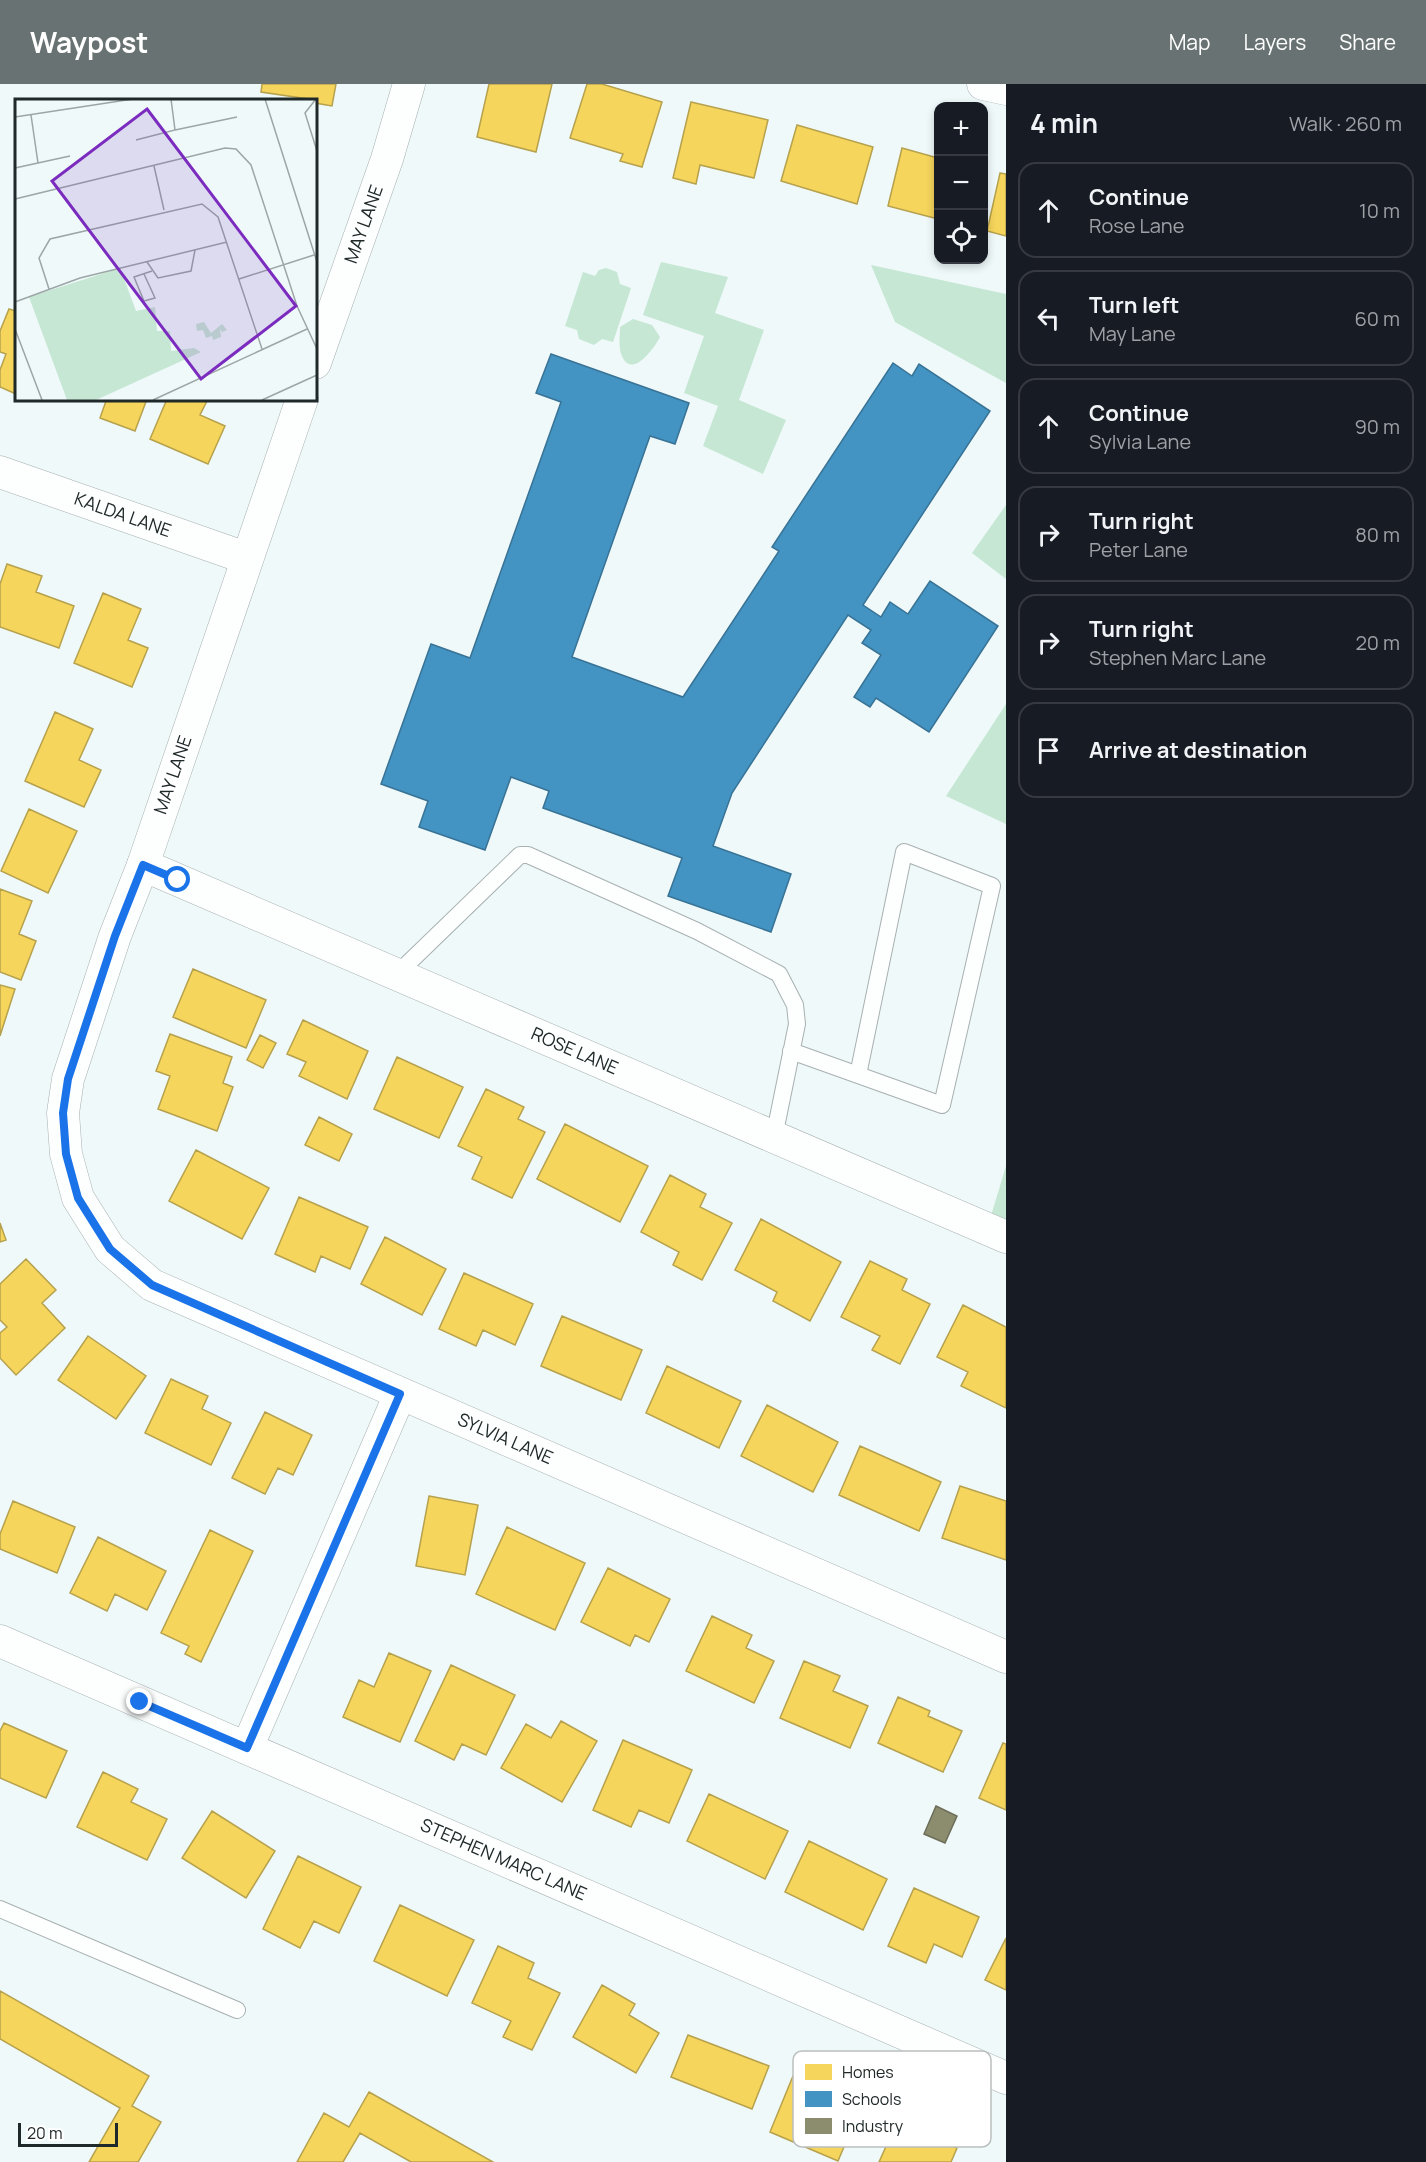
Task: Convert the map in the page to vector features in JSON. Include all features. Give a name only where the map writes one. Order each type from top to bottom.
[{"type":"street","name":"MAY LANE","points":[[316,360],[387,159],[409,84]]},
{"type":"street","points":[[982,84],[1006,89]]},
{"type":"street","name":"MAY LANE","points":[[66,1154],[63,1113],[68,1079],[115,936],[143,865],[302,400]]},
{"type":"street","name":"KALDA LANE","points":[[0,472],[246,558]]},
{"type":"street","name":"ROSE LANE","points":[[143,865],[1006,1237]]},
{"type":"street","name":"SYLVIA LANE","points":[[66,1154],[78,1198],[110,1249],[152,1285],[1006,1657]]},
{"type":"street","points":[[247,1748],[400,1394]]},
{"type":"street","name":"STEPHEN MARC LANE","points":[[0,1641],[944,2051]]},
{"type":"street","name":"STEPHEN MARC LANE","points":[[991,2071],[1006,2078]]},
{"type":"lane","points":[[791,1052],[942,1105],[992,886],[904,852],[858,1075]]},
{"type":"lane","points":[[397,974],[520,855],[528,855],[697,931],[778,974],[795,1005],[797,1024],[774,1137]]},
{"type":"lane","points":[[0,1909],[237,2010]]},
{"type":"green space","points":[[661,262],[728,277],[715,313],[764,330],[739,400],[786,420],[763,474],[703,446],[718,406],[684,393],[704,336],[643,315]]},
{"type":"green space","points":[[871,265],[1006,294],[1006,383],[895,322]]},
{"type":"green space","points":[[606,268],[617,272],[620,284],[631,288],[613,342],[602,339],[594,345],[579,339],[577,330],[565,326],[583,272],[595,276],[599,270]]},
{"type":"green space","points":[[633,319],[652,325],[660,337],[643,359],[631,365],[622,356],[620,327]]},
{"type":"green space","points":[[1006,505],[1006,579],[972,553]]},
{"type":"green space","points":[[1006,704],[1006,824],[946,796]]},
{"type":"green space","points":[[1006,1166],[1006,1237],[987,1229]]},
{"type":"building: Homes","points":[[262,84],[336,84],[332,106],[316,103],[316,99],[261,92]]},
{"type":"building: Homes","points":[[489,84],[552,84],[536,152],[477,137]]},
{"type":"building: Homes","points":[[587,84],[602,84],[662,102],[642,167],[620,161],[623,154],[570,138]]},
{"type":"building: Homes","points":[[691,102],[768,120],[754,178],[700,165],[696,184],[673,178]]},
{"type":"building: Homes","points":[[797,125],[873,147],[857,204],[781,181]]},
{"type":"building: Homes","points":[[902,148],[934,157],[934,218],[888,206]]},
{"type":"building: Homes","points":[[1000,173],[1006,174],[1006,236],[988,231]]},
{"type":"building: Homes","points":[[9,309],[15,311],[15,394],[0,387],[0,370],[6,354],[0,352],[0,331]]},
{"type":"building: Homes","points":[[104,400],[147,400],[135,431],[100,418],[106,401]]},
{"type":"building: Homes","points":[[167,400],[208,400],[200,415],[225,426],[208,464],[150,439]]},
{"type":"building: Homes","points":[[7,564],[42,576],[36,592],[74,606],[59,648],[0,627],[0,584]]},
{"type":"building: Homes","points":[[103,593],[141,609],[128,640],[148,648],[132,687],[74,663]]},
{"type":"building: Homes","points":[[55,712],[93,729],[79,760],[101,770],[84,807],[25,781]]},
{"type":"building: Homes","points":[[29,809],[77,831],[48,893],[1,871]]},
{"type":"building: Homes","points":[[0,889],[32,901],[19,934],[36,941],[21,980],[0,972]]},
{"type":"building: Homes","points":[[193,969],[266,1000],[246,1048],[173,1017]]},
{"type":"building: Homes","points":[[0,985],[15,989],[0,1036]]},
{"type":"building: Homes","points":[[303,1020],[368,1051],[347,1099],[299,1076],[306,1062],[287,1054]]},
{"type":"building: Homes","points":[[170,1034],[232,1057],[223,1083],[233,1087],[217,1131],[158,1109],[170,1076],[156,1071]]},
{"type":"building: Homes","points":[[260,1035],[276,1043],[263,1068],[247,1060]]},
{"type":"building: Homes","points":[[397,1057],[463,1087],[439,1138],[374,1109]]},
{"type":"building: Homes","points":[[486,1089],[524,1107],[518,1119],[545,1132],[512,1198],[472,1179],[482,1157],[458,1146]]},
{"type":"building: Homes","points":[[319,1117],[352,1134],[339,1161],[305,1145]]},
{"type":"building: Homes","points":[[565,1124],[648,1166],[620,1222],[537,1179]]},
{"type":"building: Homes","points":[[196,1150],[269,1188],[242,1239],[169,1201]]},
{"type":"building: Homes","points":[[670,1175],[706,1194],[700,1207],[732,1223],[702,1280],[673,1265],[679,1252],[641,1232]]},
{"type":"building: Homes","points":[[299,1197],[368,1227],[350,1269],[321,1256],[315,1272],[275,1254]]},
{"type":"building: Homes","points":[[761,1219],[841,1262],[810,1321],[773,1301],[777,1292],[735,1270]]},
{"type":"building: Homes","points":[[0,1223],[6,1240],[0,1242]]},
{"type":"building: Homes","points":[[385,1237],[446,1269],[422,1315],[361,1284]]},
{"type":"building: Homes","points":[[26,1259],[56,1290],[42,1303],[65,1328],[16,1375],[0,1358],[0,1333],[7,1327],[0,1320],[0,1284]]},
{"type":"building: Homes","points":[[870,1261],[907,1279],[902,1290],[930,1304],[900,1364],[872,1350],[880,1336],[841,1317]]},
{"type":"building: Homes","points":[[464,1273],[533,1304],[515,1345],[483,1330],[476,1346],[439,1329]]},
{"type":"building: Homes","points":[[963,1305],[1006,1327],[1006,1408],[961,1386],[968,1372],[937,1357]]},
{"type":"building: Homes","points":[[562,1316],[642,1350],[621,1400],[541,1366]]},
{"type":"building: Homes","points":[[88,1336],[146,1376],[116,1419],[58,1380]]},
{"type":"building: Homes","points":[[667,1366],[741,1401],[719,1448],[646,1413]]},
{"type":"building: Homes","points":[[171,1379],[208,1396],[202,1409],[231,1423],[211,1465],[145,1433]]},
{"type":"building: Homes","points":[[767,1405],[838,1442],[813,1492],[741,1456]]},
{"type":"building: Homes","points":[[265,1412],[312,1435],[293,1475],[278,1468],[265,1494],[232,1478]]},
{"type":"building: Homes","points":[[860,1446],[941,1482],[919,1531],[839,1495]]},
{"type":"building: Homes","points":[[960,1486],[1006,1501],[1006,1560],[942,1538]]},
{"type":"building: Homes","points":[[429,1496],[478,1505],[465,1575],[416,1566]]},
{"type":"building: Homes","points":[[13,1501],[75,1527],[57,1573],[0,1549],[0,1534]]},
{"type":"building: Homes","points":[[507,1527],[585,1563],[555,1630],[476,1594]]},
{"type":"building: Homes","points":[[210,1530],[253,1551],[201,1662],[185,1654],[189,1646],[161,1633]]},
{"type":"building: Homes","points":[[98,1537],[166,1571],[147,1610],[115,1594],[107,1611],[70,1593]]},
{"type":"building: Homes","points":[[608,1568],[670,1599],[649,1642],[635,1635],[630,1646],[581,1622]]},
{"type":"building: Homes","points":[[712,1616],[752,1635],[746,1648],[774,1661],[754,1703],[686,1671]]},
{"type":"building: Homes","points":[[389,1653],[431,1671],[400,1742],[343,1717],[359,1680],[374,1687]]},
{"type":"building: Homes","points":[[804,1661],[840,1676],[833,1691],[868,1706],[850,1748],[780,1718]]},
{"type":"building: Homes","points":[[451,1665],[515,1695],[486,1755],[462,1744],[454,1760],[415,1741]]},
{"type":"building: Homes","points":[[898,1697],[930,1711],[928,1716],[962,1731],[943,1772],[878,1743]]},
{"type":"building: Homes","points":[[561,1721],[597,1741],[562,1802],[501,1768],[526,1724],[551,1738]]},
{"type":"building: Homes","points":[[4,1723],[67,1751],[46,1798],[0,1778],[0,1731]]},
{"type":"building: Homes","points":[[623,1740],[692,1770],[669,1823],[639,1810],[631,1827],[593,1810]]},
{"type":"building: Homes","points":[[1003,1743],[1006,1744],[1006,1810],[979,1798]]},
{"type":"building: Homes","points":[[103,1772],[138,1789],[131,1802],[167,1819],[147,1860],[77,1827]]},
{"type":"building: Homes","points":[[709,1794],[788,1831],[765,1879],[687,1841]]},
{"type":"building: Homes","points":[[212,1811],[275,1851],[246,1898],[182,1858]]},
{"type":"building: Homes","points":[[809,1841],[887,1879],[863,1930],[785,1892]]},
{"type":"building: Homes","points":[[298,1856],[361,1887],[339,1933],[314,1921],[300,1948],[263,1929]]},
{"type":"building: Homes","points":[[914,1888],[979,1917],[962,1957],[934,1944],[926,1963],[888,1946]]},
{"type":"building: Homes","points":[[400,1905],[474,1940],[447,1996],[374,1961]]},
{"type":"building: Homes","points":[[1006,1938],[1006,1990],[985,1980]]},
{"type":"building: Homes","points":[[498,1946],[534,1963],[528,1978],[560,1993],[532,2050],[503,2037],[511,2021],[472,2003]]},
{"type":"building: Homes","points":[[602,1985],[635,2004],[629,2015],[659,2033],[636,2073],[573,2037]]},
{"type":"building: Homes","points":[[0,1991],[149,2076],[132,2106],[161,2122],[138,2162],[89,2162],[120,2108],[0,2039]]},
{"type":"building: Homes","points":[[688,2035],[769,2066],[752,2109],[671,2077]]},
{"type":"building: Homes","points":[[793,2076],[793,2142],[770,2132]]},
{"type":"building: Homes","points":[[369,2092],[493,2162],[411,2162],[360,2133],[343,2162],[297,2162],[324,2113],[349,2127]]},
{"type":"building: Homes","points":[[805,2147],[844,2147],[838,2161]]},
{"type":"building: Homes","points":[[886,2147],[957,2148],[951,2162],[879,2162]]},
{"type":"building: Schools","points":[[551,354],[689,403],[675,444],[650,436],[572,657],[683,697],[779,551],[772,547],[893,363],[912,376],[919,364],[990,411],[863,605],[881,617],[890,602],[908,614],[930,581],[998,626],[929,732],[876,698],[870,707],[854,697],[881,655],[862,643],[871,630],[848,615],[732,793],[713,846],[791,874],[771,932],[668,896],[682,858],[543,808],[549,791],[511,777],[485,850],[419,827],[428,801],[381,784],[431,644],[470,658],[561,402],[536,393]]},
{"type":"building: Industry","points":[[936,1806],[957,1816],[945,1843],[924,1834]]},
{"type":"route","points":[[140,1702],[247,1748],[400,1394],[152,1285],[110,1249],[78,1198],[66,1154],[63,1113],[68,1079],[115,936],[143,865],[178,880]]}]
